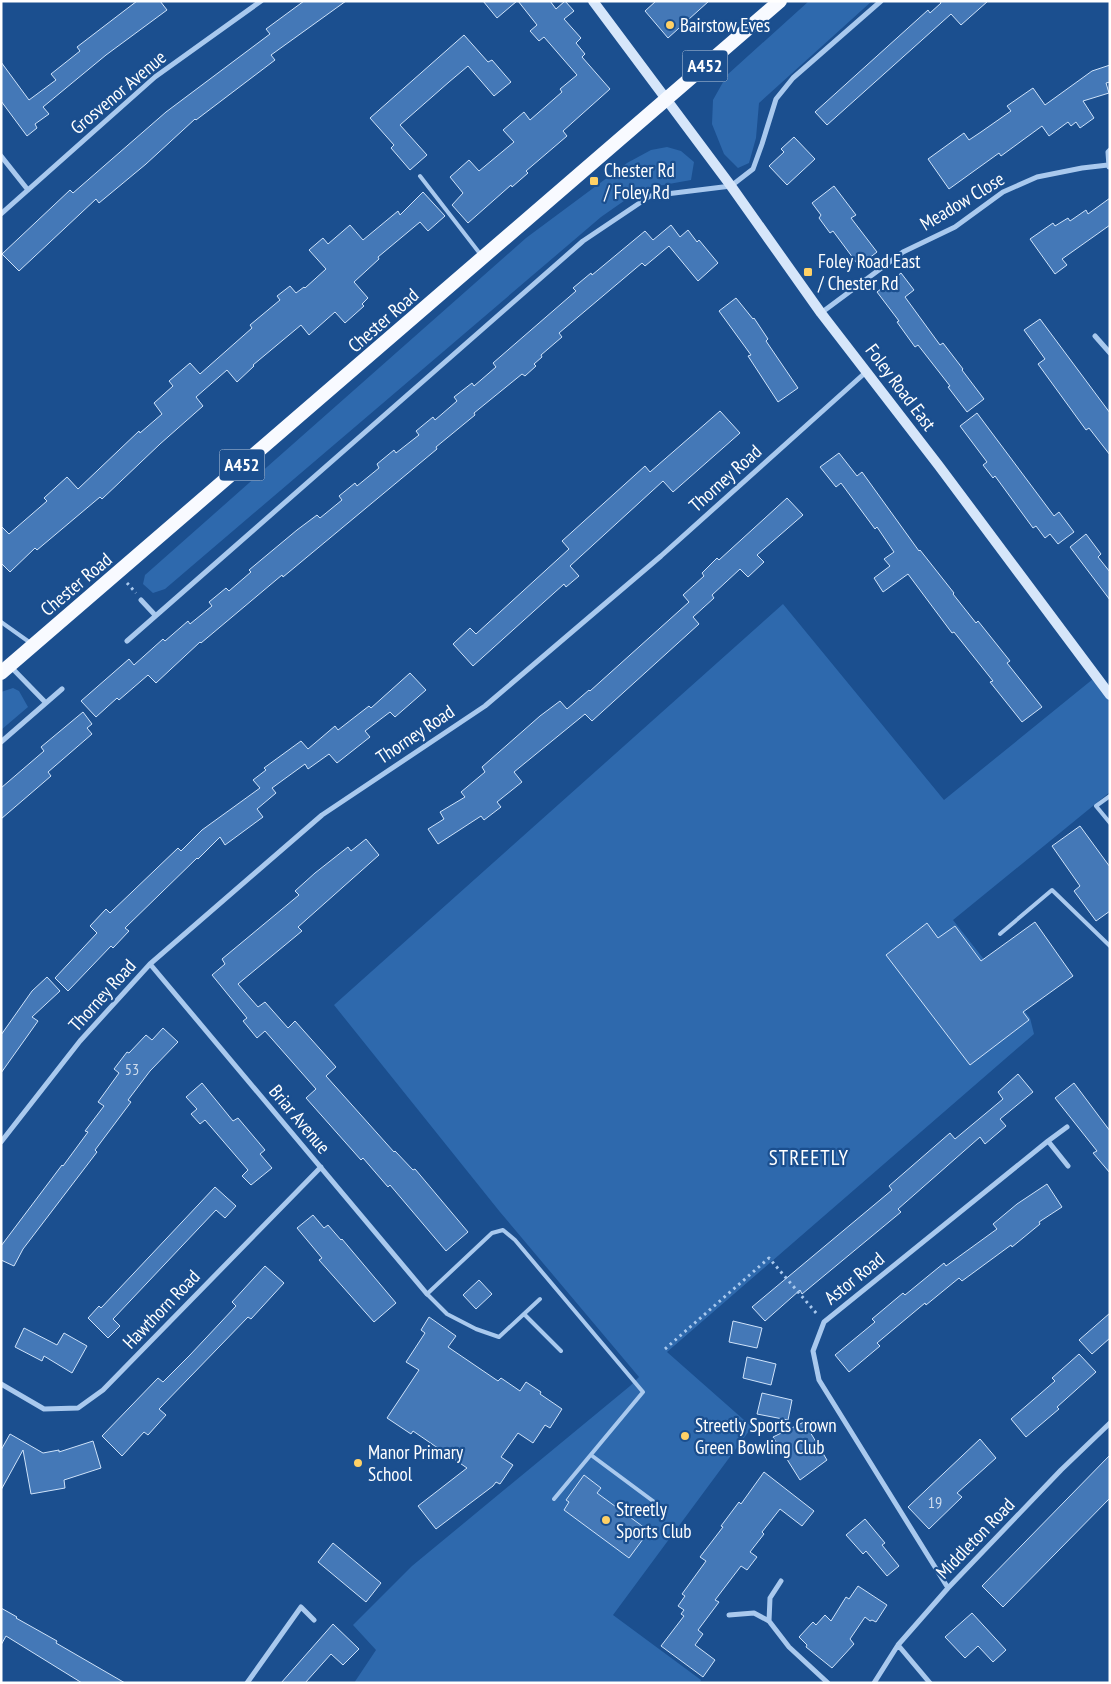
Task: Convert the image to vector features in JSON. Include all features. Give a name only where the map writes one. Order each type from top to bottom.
[{"type":"highway","name":"Chester Road","points":[[6,670],[780,1]]},
{"type":"main road","name":"Foley Road East","points":[[593,1],[731,186],[821,313],[1106,682],[1110,696]]},
{"type":"street","name":"Grosvenor Avenue","points":[[1,214],[155,77],[261,1]]},
{"type":"street","points":[[127,641],[154,615],[583,241],[650,196],[731,186],[753,168],[776,99],[793,78],[881,1]]},
{"type":"street","name":"Meadow Close","points":[[821,313],[903,252],[955,227],[1003,192],[1037,176],[1109,166],[1108,152],[1110,150]]},
{"type":"street","points":[[1,156],[28,190]]},
{"type":"street","points":[[1095,336],[1110,353]]},
{"type":"street","name":"Thorney Road","points":[[1,1142],[80,1041],[150,964],[322,815],[485,706],[661,556],[866,371]]},
{"type":"street","points":[[141,600],[154,615]]},
{"type":"street","name":"Chester Road","points":[[6,670],[46,703]]},
{"type":"street","points":[[1,742],[62,688]]},
{"type":"street","name":"Briar Avenue","points":[[150,964],[427,1294]]},
{"type":"street","name":"Astor Road","points":[[948,1588],[818,1380],[813,1351],[824,1322],[1067,1127]]},
{"type":"street","points":[[1048,1141],[1068,1166]]},
{"type":"street","name":"Hawthorn Road","points":[[1,1384],[44,1409],[78,1408],[103,1390],[321,1167]]},
{"type":"street","name":"Middleton Road","points":[[874,1683],[898,1645],[948,1588],[1061,1470],[1110,1424]]},
{"type":"street","points":[[769,1621],[770,1598],[781,1580]]},
{"type":"street","points":[[247,1683],[300,1607],[314,1620]]},
{"type":"street","points":[[729,1615],[754,1613],[769,1621],[789,1647],[828,1683]]},
{"type":"street","points":[[898,1645],[930,1683]]},
{"type":"lane","points":[[420,176],[484,258]]},
{"type":"lane","points":[[1,622],[34,644]]},
{"type":"lane","points":[[1110,796],[1096,806],[1110,823]]},
{"type":"lane","points":[[1000,934],[1052,890],[1110,946]]},
{"type":"lane","points":[[540,1299],[499,1337],[476,1329],[447,1314],[427,1294],[492,1233],[503,1230],[515,1240],[643,1392],[554,1499]]},
{"type":"lane","points":[[524,1314],[561,1351]]},
{"type":"lane","points":[[591,1455],[661,1507]]},
{"type":"path","points":[[119,572],[141,600]]},
{"type":"path","points":[[665,1349],[769,1258],[824,1322]]},
{"type":"shaded area","points":[[809,1],[872,1],[759,103],[756,138],[749,163],[738,168],[724,154],[712,124],[713,100],[727,75]]},
{"type":"shaded area","points":[[667,147],[681,151],[694,162],[691,180],[641,189],[601,217],[165,589],[153,593],[143,584],[145,575],[526,238],[627,163],[651,150]]},
{"type":"shaded area","points":[[783,604],[944,800],[1093,679],[1110,701],[1110,792],[953,920],[1030,1018],[1034,1034],[667,1352],[752,1427],[613,1615],[701,1680],[700,1683],[354,1683],[376,1650],[353,1625],[412,1566],[639,1377],[500,1212],[334,1005]]},
{"type":"shaded area","points":[[13,688],[19,691],[28,707],[1,730],[1,692]]},
{"type":"building","points":[[137,1],[160,1],[167,10],[106,55],[43,107],[49,114],[35,124],[37,128],[27,136],[1,101],[1,62],[29,100],[56,80],[51,74],[80,51],[77,47]]},
{"type":"building","points":[[304,1],[346,1],[271,55],[275,60],[195,119],[146,164],[99,203],[96,199],[19,271],[2,254],[70,190],[73,193],[166,112],[270,34],[266,29]]},
{"type":"building","points":[[483,1],[517,1],[497,18]]},
{"type":"building","points":[[518,1],[550,1],[556,9],[565,1],[574,11],[564,19],[581,38],[576,43],[585,54],[582,57],[610,89],[563,131],[567,136],[526,171],[528,173],[512,187],[511,185],[468,223],[452,205],[463,193],[450,177],[469,160],[479,171],[514,142],[503,130],[524,112],[530,120],[562,92],[560,89],[577,75],[544,37],[539,41],[530,31],[537,25]]},
{"type":"building","name":"Bairstow Eves","points":[[656,1],[709,1],[668,38],[645,11]]},
{"type":"building","points":[[940,1],[988,1],[961,25],[951,14],[827,125],[815,112],[928,10],[930,13],[941,3]]},
{"type":"building","points":[[464,35],[488,62],[492,60],[511,82],[494,96],[468,66],[449,82],[400,125],[427,155],[410,170],[391,148],[394,145],[370,118]]},
{"type":"building","points":[[1110,65],[1110,82],[1106,83],[1109,93],[1083,101],[1094,118],[1080,128],[1076,122],[1071,126],[1068,122],[1049,136],[1042,126],[1001,156],[999,153],[949,189],[928,159],[964,133],[969,140],[981,132],[1011,111],[1007,106],[1033,88],[1045,105],[1092,71]]},
{"type":"building","points":[[794,137],[815,159],[787,185],[769,166],[784,152],[781,149]]},
{"type":"building","points":[[834,186],[856,215],[851,218],[877,252],[859,266],[833,231],[830,233],[819,218],[821,215],[812,203]]},
{"type":"building","points":[[423,192],[445,216],[428,231],[420,222],[378,257],[379,259],[354,282],[368,298],[362,304],[364,306],[345,323],[335,312],[309,335],[301,325],[253,365],[237,382],[227,370],[196,397],[203,406],[102,499],[100,497],[37,550],[35,548],[10,572],[1,563],[1,526],[9,534],[47,501],[44,498],[67,477],[78,489],[139,431],[140,433],[162,414],[154,403],[173,386],[169,381],[190,363],[200,374],[252,328],[250,325],[280,300],[277,296],[290,286],[296,293],[305,288],[326,269],[309,250],[323,238],[328,244],[350,225],[363,240],[398,211],[400,215]]},
{"type":"building","points":[[1110,198],[1110,225],[1062,259],[1067,265],[1055,274],[1030,239],[1053,223],[1055,226],[1068,218],[1070,221],[1086,210],[1088,214]]},
{"type":"building","points":[[671,225],[680,237],[688,230],[718,263],[698,281],[669,246],[645,266],[642,263],[559,333],[562,337],[541,355],[542,357],[534,364],[536,366],[525,376],[522,374],[474,413],[475,415],[436,447],[437,449],[283,577],[282,575],[200,642],[156,683],[148,675],[119,700],[117,698],[96,717],[81,701],[129,659],[134,665],[163,639],[165,641],[188,621],[190,624],[212,606],[209,602],[226,588],[229,591],[251,572],[249,570],[297,530],[317,515],[320,518],[342,500],[339,496],[355,483],[357,486],[379,468],[377,464],[394,450],[396,453],[419,435],[416,431],[433,417],[435,420],[457,401],[454,397],[472,383],[474,386],[496,367],[493,363],[576,291],[573,288],[591,273],[592,275],[645,231],[653,240]]},
{"type":"building","points":[[901,273],[914,290],[905,297],[940,345],[943,343],[984,399],[967,412],[948,387],[950,386],[918,345],[915,347],[897,322],[899,321],[877,292]]},
{"type":"building","points":[[736,298],[754,318],[768,339],[766,341],[798,388],[778,402],[748,356],[751,355],[719,311]]},
{"type":"building","points":[[1040,319],[1110,413],[1110,455],[1089,428],[1086,430],[1038,364],[1045,359],[1024,330]]},
{"type":"building","points":[[720,411],[740,433],[673,492],[663,481],[570,566],[579,576],[566,587],[564,584],[473,666],[453,644],[470,628],[476,634],[569,549],[562,541],[645,466],[650,472]]},
{"type":"building","points":[[977,413],[1054,516],[1059,512],[1074,532],[1058,544],[1050,534],[1045,538],[1036,526],[1033,528],[995,476],[993,478],[983,465],[987,462],[960,426]]},
{"type":"building","points":[[839,453],[857,476],[862,472],[919,551],[976,623],[978,621],[1010,661],[1007,663],[1042,707],[1022,722],[990,682],[993,681],[954,632],[952,633],[908,574],[883,592],[874,578],[890,566],[884,559],[894,552],[877,527],[875,529],[841,483],[836,487],[820,467]]},
{"type":"building","points":[[787,498],[803,515],[757,555],[764,562],[748,577],[740,569],[712,595],[714,598],[693,617],[699,624],[592,721],[585,714],[514,772],[522,782],[497,802],[501,807],[484,820],[481,816],[438,844],[428,829],[444,819],[440,812],[465,797],[461,792],[485,772],[482,767],[560,701],[567,709],[590,691],[689,602],[683,595],[704,576],[702,573],[717,558],[719,560]]},
{"type":"building","points":[[1086,534],[1101,554],[1098,557],[1110,572],[1110,600],[1070,547]]},
{"type":"building","points":[[410,673],[426,690],[395,717],[390,712],[365,731],[370,737],[337,763],[329,754],[308,769],[305,764],[272,788],[276,793],[257,809],[263,817],[225,845],[220,837],[125,928],[129,931],[113,948],[111,946],[68,991],[55,978],[97,933],[90,926],[106,909],[110,913],[178,848],[181,851],[202,830],[260,788],[253,780],[266,770],[264,768],[301,741],[308,749],[335,726],[338,730],[369,706],[371,708]]},
{"type":"building","points":[[83,712],[92,724],[87,728],[92,734],[48,772],[51,776],[1,819],[1,788],[44,751],[41,747]]},
{"type":"building","points":[[1080,826],[1110,867],[1110,911],[1096,921],[1074,891],[1080,886],[1052,846]]},
{"type":"building","points":[[366,839],[379,855],[298,927],[302,931],[238,984],[258,1007],[265,1002],[288,1028],[295,1021],[336,1067],[326,1076],[394,1152],[413,1170],[415,1169],[468,1232],[446,1251],[390,1185],[388,1187],[363,1158],[361,1160],[306,1098],[316,1089],[265,1031],[257,1038],[243,1021],[247,1018],[212,975],[225,964],[222,959],[299,895],[295,891],[315,873],[348,847],[351,851]]},
{"type":"building","points":[[1035,922],[1073,976],[1023,1012],[1029,1020],[970,1065],[886,955],[927,923],[938,938],[955,926],[981,961]]},
{"type":"building","points":[[47,977],[60,991],[32,1017],[38,1021],[1,1073],[1,1035],[32,991]]},
{"type":"building","points":[[163,1028],[178,1042],[150,1071],[128,1100],[131,1102],[95,1150],[97,1152],[23,1249],[14,1266],[1,1260],[1,1246],[63,1166],[88,1132],[85,1131],[104,1106],[98,1102],[119,1073],[114,1069],[127,1052],[129,1053],[146,1035],[152,1040]]},
{"type":"building","points":[[1018,1074],[1033,1092],[1000,1119],[1006,1126],[985,1144],[980,1137],[898,1209],[901,1212],[802,1294],[800,1290],[765,1321],[752,1307],[892,1190],[889,1186],[950,1133],[955,1139],[1003,1099],[998,1092]]},
{"type":"building","points":[[202,1083],[233,1121],[238,1118],[265,1150],[260,1154],[272,1168],[251,1185],[242,1176],[248,1170],[205,1120],[200,1124],[191,1114],[197,1109],[186,1097]]},
{"type":"building","points":[[1074,1083],[1110,1131],[1110,1173],[1093,1153],[1097,1151],[1055,1098]]},
{"type":"building","points":[[1047,1184],[1062,1207],[1039,1222],[1040,1224],[1012,1247],[1011,1245],[962,1281],[959,1278],[926,1305],[925,1303],[877,1343],[880,1346],[849,1372],[835,1355],[875,1322],[872,1319],[944,1263],[946,1266],[997,1229],[993,1224],[1017,1204]]},
{"type":"building","points":[[215,1187],[236,1206],[225,1218],[216,1210],[113,1319],[120,1326],[108,1338],[88,1318],[99,1306],[101,1308]]},
{"type":"building","points":[[313,1215],[324,1228],[328,1225],[342,1239],[396,1303],[374,1322],[319,1260],[322,1258],[297,1228]]},
{"type":"building","points":[[265,1266],[284,1283],[251,1319],[248,1317],[159,1409],[166,1415],[148,1435],[144,1432],[122,1456],[102,1436],[158,1378],[163,1382],[190,1355],[236,1306],[232,1302]]},
{"type":"building","points":[[479,1280],[492,1294],[476,1309],[463,1295]]},
{"type":"building","points":[[1110,1313],[1110,1338],[1092,1354],[1079,1340]]},
{"type":"building","points":[[429,1317],[456,1336],[448,1347],[498,1381],[501,1378],[520,1391],[526,1382],[562,1409],[550,1428],[545,1425],[533,1443],[518,1433],[501,1457],[513,1465],[500,1484],[496,1482],[436,1529],[418,1506],[467,1468],[413,1431],[411,1434],[387,1418],[419,1370],[406,1362],[425,1333],[421,1330]]},
{"type":"building","points":[[733,1321],[762,1328],[757,1348],[729,1342]]},
{"type":"building","points":[[24,1328],[57,1345],[64,1333],[87,1346],[72,1373],[44,1356],[42,1361],[15,1347]]},
{"type":"building","points":[[1079,1354],[1096,1372],[1057,1407],[1059,1409],[1026,1437],[1011,1419],[1055,1381],[1052,1378]]},
{"type":"building","points":[[747,1357],[776,1364],[771,1385],[743,1378]]},
{"type":"building","points":[[762,1393],[792,1400],[788,1420],[757,1414]]},
{"type":"building","points":[[804,1422],[827,1460],[800,1480],[773,1437]]},
{"type":"building","points":[[10,1434],[43,1453],[59,1450],[59,1452],[93,1441],[101,1468],[64,1480],[65,1488],[31,1494],[23,1450],[1,1490],[1,1450]]},
{"type":"building","points":[[980,1439],[996,1458],[957,1493],[962,1497],[929,1529],[908,1507]]},
{"type":"building","points":[[1110,1455],[1110,1498],[1003,1607],[982,1586]]},
{"type":"building","points":[[764,1472],[814,1511],[802,1526],[780,1509],[762,1532],[764,1534],[750,1552],[757,1557],[747,1570],[741,1566],[715,1600],[719,1602],[698,1630],[703,1634],[695,1645],[715,1660],[703,1677],[661,1646],[684,1616],[681,1614],[684,1610],[678,1606],[685,1596],[682,1594],[706,1561],[700,1557],[739,1502],[741,1504]]},
{"type":"building","name":"Streetly Sports Club","points":[[584,1475],[601,1488],[597,1493],[649,1531],[629,1558],[564,1510],[569,1502],[566,1500]]},
{"type":"building","points":[[865,1519],[885,1543],[882,1545],[899,1566],[887,1576],[866,1551],[863,1554],[846,1535]]},
{"type":"building","points":[[333,1543],[381,1583],[366,1602],[318,1562]]},
{"type":"building","points":[[858,1586],[887,1605],[876,1622],[870,1621],[865,1617],[850,1639],[854,1644],[832,1668],[806,1647],[807,1645],[799,1637],[813,1622],[816,1625],[825,1615],[831,1621],[846,1597],[849,1599]]},
{"type":"building","points":[[1,1608],[125,1683],[82,1683],[6,1636],[1,1645]]},
{"type":"building","points":[[972,1613],[1006,1650],[993,1662],[978,1646],[965,1658],[945,1637]]},
{"type":"building","points":[[333,1624],[359,1649],[343,1665],[331,1654],[305,1683],[281,1683]]},
{"type":"place","name":"Bairstow Eves","points":[[670,25]]},
{"type":"place","name":"Chester Rd / Foley Rd","points":[[594,181]]},
{"type":"place","name":"Foley Road East / Chester Rd","points":[[808,272]]},
{"type":"place","name":"Streetly Sports Crown Green Bowling Club","points":[[685,1436]]},
{"type":"place","name":"Manor Primary School","points":[[358,1463]]},
{"type":"place","name":"Streetly Sports Club","points":[[606,1520]]},
{"type":"district","name":"STREETLY","points":[[809,1158]]}]
